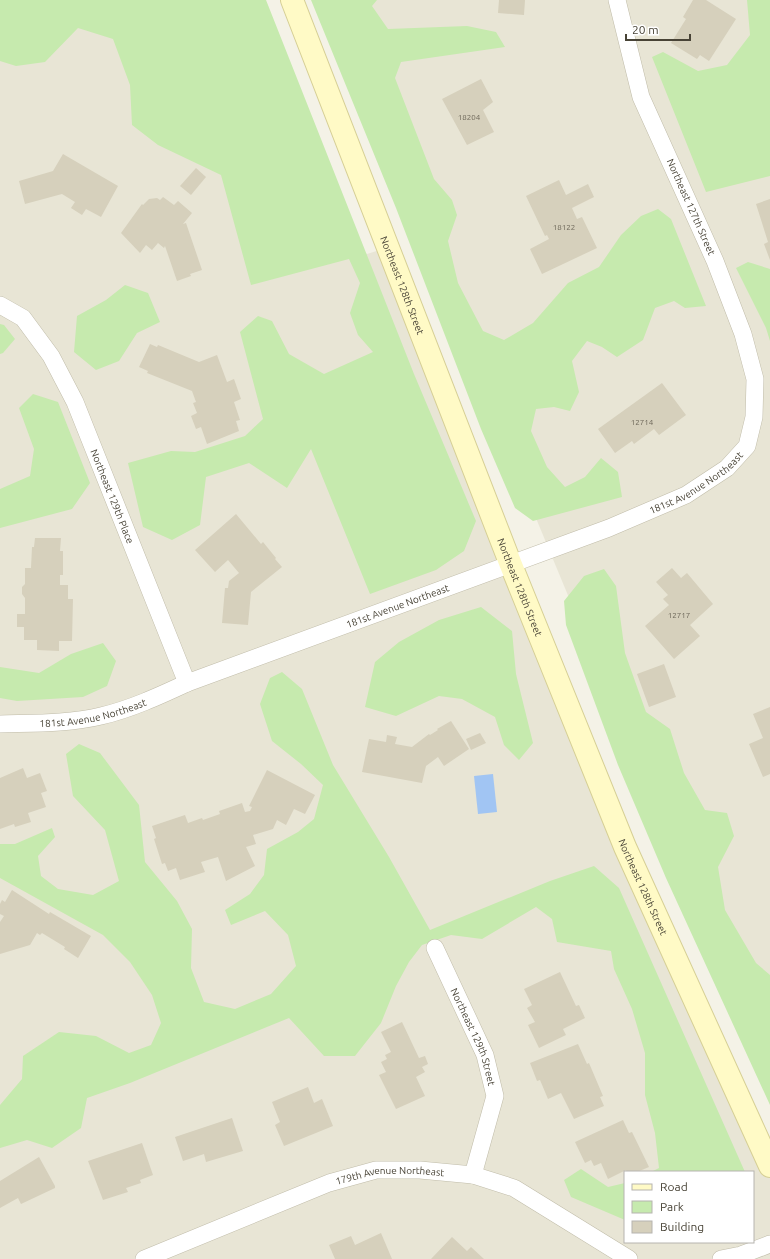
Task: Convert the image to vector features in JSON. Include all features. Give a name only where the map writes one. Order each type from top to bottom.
[{"type":"street","name":"Northeast 128th Street","points":[[292,0],[511,565],[624,847],[770,1166]]},
{"type":"street","name":"Northeast 127th Street","points":[[617,0],[640,97],[715,261],[743,334],[755,379],[754,417]]},
{"type":"street","name":"Northeast 129th Place","points":[[0,305],[23,318],[51,356],[75,402],[187,683]]},
{"type":"street","name":"181st Avenue Northeast","points":[[0,724],[51,723],[101,716],[150,701],[187,683],[609,528],[686,495],[727,468],[747,446],[754,417]]},
{"type":"street","name":"Northeast 129th Street","points":[[435,948],[485,1054],[495,1096],[473,1175]]},
{"type":"street","name":"179th Avenue Northeast","points":[[144,1259],[329,1183],[376,1170],[420,1170],[473,1175],[514,1188],[630,1259]]},
{"type":"street","points":[[721,1259],[741,1255],[770,1244]]},
{"type":"shaded area","points":[[77,0],[367,254],[386,248],[770,1166],[770,1259],[0,1259],[0,31]]},
{"type":"shaded area","points":[[321,0],[770,0],[770,1065],[572,605]]},
{"type":"green space","points":[[0,0],[266,0],[414,374],[476,521],[464,551],[436,570],[370,594],[311,449],[287,488],[249,463],[206,477],[200,525],[172,540],[143,527],[128,463],[171,451],[195,452],[245,436],[263,419],[240,332],[258,316],[272,321],[289,354],[324,374],[373,352],[358,335],[350,313],[360,283],[349,259],[251,285],[221,175],[158,145],[132,125],[130,85],[113,39],[78,28],[45,62],[16,66],[0,61]]},
{"type":"green space","points":[[311,0],[377,0],[372,6],[388,29],[467,26],[496,32],[505,47],[401,62],[395,78],[434,179],[452,200],[457,215],[448,241],[458,283],[483,331],[504,340],[533,323],[568,283],[599,267],[621,235],[641,216],[658,209],[671,219],[706,306],[685,308],[674,301],[655,308],[643,340],[617,357],[602,347],[587,341],[572,361],[579,392],[570,411],[554,407],[536,409],[531,431],[547,467],[565,487],[585,477],[601,458],[618,472],[622,497],[533,521],[515,508],[481,429],[396,208]]},
{"type":"green space","points":[[747,0],[770,0],[770,176],[706,192],[652,57],[663,52],[698,71],[727,65],[750,35]]},
{"type":"green space","points":[[748,262],[770,269],[770,341],[766,328],[736,268]]},
{"type":"green space","points":[[125,285],[148,293],[160,322],[137,333],[119,361],[96,370],[74,352],[77,316],[106,300]]},
{"type":"green space","points":[[0,324],[4,325],[15,339],[3,353],[0,354]]},
{"type":"green space","points":[[33,394],[58,402],[90,483],[72,509],[0,528],[0,489],[30,476],[34,449],[19,408]]},
{"type":"green space","points":[[604,569],[616,586],[625,653],[646,712],[670,729],[684,773],[705,810],[727,813],[734,836],[718,867],[725,910],[756,963],[770,975],[770,1105],[666,878],[618,765],[566,625],[564,601],[584,576]]},
{"type":"green space","points":[[481,607],[512,631],[516,674],[533,743],[519,760],[504,745],[495,717],[462,699],[439,696],[396,716],[365,707],[375,662],[399,642],[439,620]]},
{"type":"green space","points":[[103,643],[116,661],[107,686],[83,697],[17,701],[0,698],[0,667],[39,673],[71,654]]},
{"type":"green space","points":[[282,672],[302,689],[333,765],[389,857],[430,930],[550,881],[594,866],[619,888],[745,1171],[653,1171],[659,1168],[655,1133],[645,1095],[645,1053],[632,1009],[614,969],[611,951],[557,942],[552,919],[536,907],[482,939],[451,935],[422,945],[409,962],[396,986],[381,1023],[355,1056],[324,1056],[289,1018],[130,1083],[87,1098],[81,1128],[52,1148],[27,1140],[0,1148],[0,1105],[22,1079],[23,1056],[59,1032],[96,1036],[129,1053],[151,1045],[161,1023],[152,995],[130,962],[103,935],[0,878],[0,844],[15,844],[52,828],[55,837],[38,856],[41,876],[58,889],[93,895],[119,881],[105,830],[73,796],[66,754],[79,744],[100,753],[139,805],[145,862],[177,901],[192,929],[191,968],[204,1002],[235,1009],[271,994],[296,966],[288,935],[265,911],[231,925],[225,910],[250,894],[264,875],[267,849],[298,832],[314,819],[323,785],[301,764],[272,741],[260,704],[270,678]]},
{"type":"green space","points":[[581,1169],[608,1187],[624,1183],[624,1220],[571,1197],[564,1180]]},
{"type":"water","points":[[493,774],[497,812],[478,814],[474,776]]},
{"type":"building","points":[[499,0],[525,0],[524,15],[498,13]]},
{"type":"building","points":[[693,0],[706,0],[736,19],[709,61],[700,55],[697,59],[671,43],[686,19],[683,17]]},
{"type":"building","points":[[481,79],[493,102],[483,110],[494,132],[467,145],[442,99]]},
{"type":"building","points":[[63,154],[118,186],[101,217],[86,209],[82,215],[71,208],[75,202],[62,194],[25,204],[19,181],[53,171]]},
{"type":"building","points":[[196,168],[206,177],[191,195],[180,186]]},
{"type":"building","points":[[559,180],[566,195],[588,184],[594,197],[572,208],[577,219],[582,217],[597,248],[542,274],[530,249],[549,239],[547,235],[545,236],[526,196]]},
{"type":"building","points":[[163,197],[174,205],[178,201],[192,213],[183,224],[186,223],[202,270],[177,281],[165,246],[164,248],[158,243],[152,250],[146,245],[140,253],[121,233],[142,204],[143,205],[149,199],[157,198],[160,200]]},
{"type":"building","points":[[770,199],[770,260],[764,244],[768,242],[756,204]]},
{"type":"building","points":[[150,344],[157,347],[158,345],[199,362],[217,355],[227,382],[234,379],[241,399],[234,402],[240,420],[236,421],[239,431],[207,444],[201,427],[196,429],[191,416],[197,413],[193,403],[196,402],[192,391],[147,373],[148,371],[139,367]]},
{"type":"building","points":[[662,383],[686,415],[659,435],[654,429],[634,444],[632,441],[615,453],[598,429]]},
{"type":"building","points":[[236,514],[261,544],[263,542],[282,567],[251,592],[248,625],[222,623],[225,588],[228,588],[229,581],[239,573],[228,560],[215,572],[195,550]]},
{"type":"building","points":[[35,538],[61,538],[60,551],[63,551],[63,575],[60,575],[60,585],[68,585],[68,599],[73,599],[72,641],[59,641],[59,651],[37,650],[37,640],[24,640],[24,627],[17,627],[17,614],[25,614],[25,598],[22,594],[22,587],[25,584],[25,568],[31,568],[32,547],[34,547]]},
{"type":"building","points":[[672,568],[681,578],[687,573],[713,604],[690,625],[700,636],[674,659],[645,626],[669,605],[663,599],[668,595],[656,582]]},
{"type":"building","points":[[664,664],[676,697],[649,707],[637,674]]},
{"type":"building","points":[[770,707],[770,774],[763,777],[749,744],[763,738],[753,714]]},
{"type":"building","points":[[451,721],[469,749],[444,766],[438,757],[426,766],[422,783],[362,772],[369,739],[386,742],[387,735],[397,737],[395,744],[412,747],[429,734],[430,735]]},
{"type":"building","points":[[480,733],[486,743],[471,750],[466,739]]},
{"type":"building","points":[[23,768],[27,778],[40,773],[47,791],[41,793],[46,807],[28,813],[31,822],[15,827],[14,824],[0,829],[0,778]]},
{"type":"building","points":[[267,770],[315,795],[305,814],[294,809],[286,825],[277,820],[273,829],[253,835],[256,844],[246,847],[255,866],[226,881],[218,857],[201,862],[205,872],[180,880],[176,868],[168,871],[165,863],[162,864],[154,839],[156,838],[152,826],[185,815],[188,823],[202,818],[203,820],[220,814],[219,811],[242,803],[245,812],[250,811],[252,807],[249,806]]},
{"type":"building","points":[[12,890],[49,914],[50,912],[91,936],[78,958],[64,949],[65,947],[42,933],[40,935],[37,933],[30,945],[0,954],[0,922],[4,916],[0,914],[0,904],[2,900],[5,902]]},
{"type":"building","points":[[560,972],[576,1006],[579,1005],[585,1018],[563,1029],[566,1035],[539,1048],[528,1025],[535,1022],[527,1008],[532,1005],[524,989]]},
{"type":"building","points":[[402,1022],[419,1058],[425,1056],[428,1064],[422,1067],[425,1072],[416,1077],[425,1096],[396,1109],[379,1075],[386,1072],[381,1062],[387,1059],[385,1055],[391,1052],[381,1032]]},
{"type":"building","points":[[578,1044],[587,1064],[589,1063],[603,1096],[600,1097],[604,1106],[574,1119],[561,1093],[548,1099],[540,1080],[537,1081],[530,1063]]},
{"type":"building","points":[[308,1087],[314,1103],[322,1099],[333,1126],[284,1146],[275,1125],[280,1122],[272,1102]]},
{"type":"building","points":[[232,1118],[243,1151],[206,1162],[204,1154],[183,1161],[175,1137]]},
{"type":"building","points":[[623,1120],[629,1133],[632,1132],[649,1167],[639,1171],[626,1170],[608,1179],[601,1163],[594,1166],[591,1160],[585,1163],[575,1142]]},
{"type":"building","points":[[142,1143],[153,1175],[140,1180],[141,1183],[126,1188],[128,1192],[103,1200],[88,1161]]},
{"type":"building","points":[[39,1157],[55,1188],[21,1204],[18,1198],[0,1208],[0,1181]]},
{"type":"building","points":[[381,1233],[392,1259],[335,1259],[329,1245],[351,1236],[355,1245]]},
{"type":"building","points":[[452,1237],[467,1251],[471,1247],[484,1259],[431,1259]]}]
